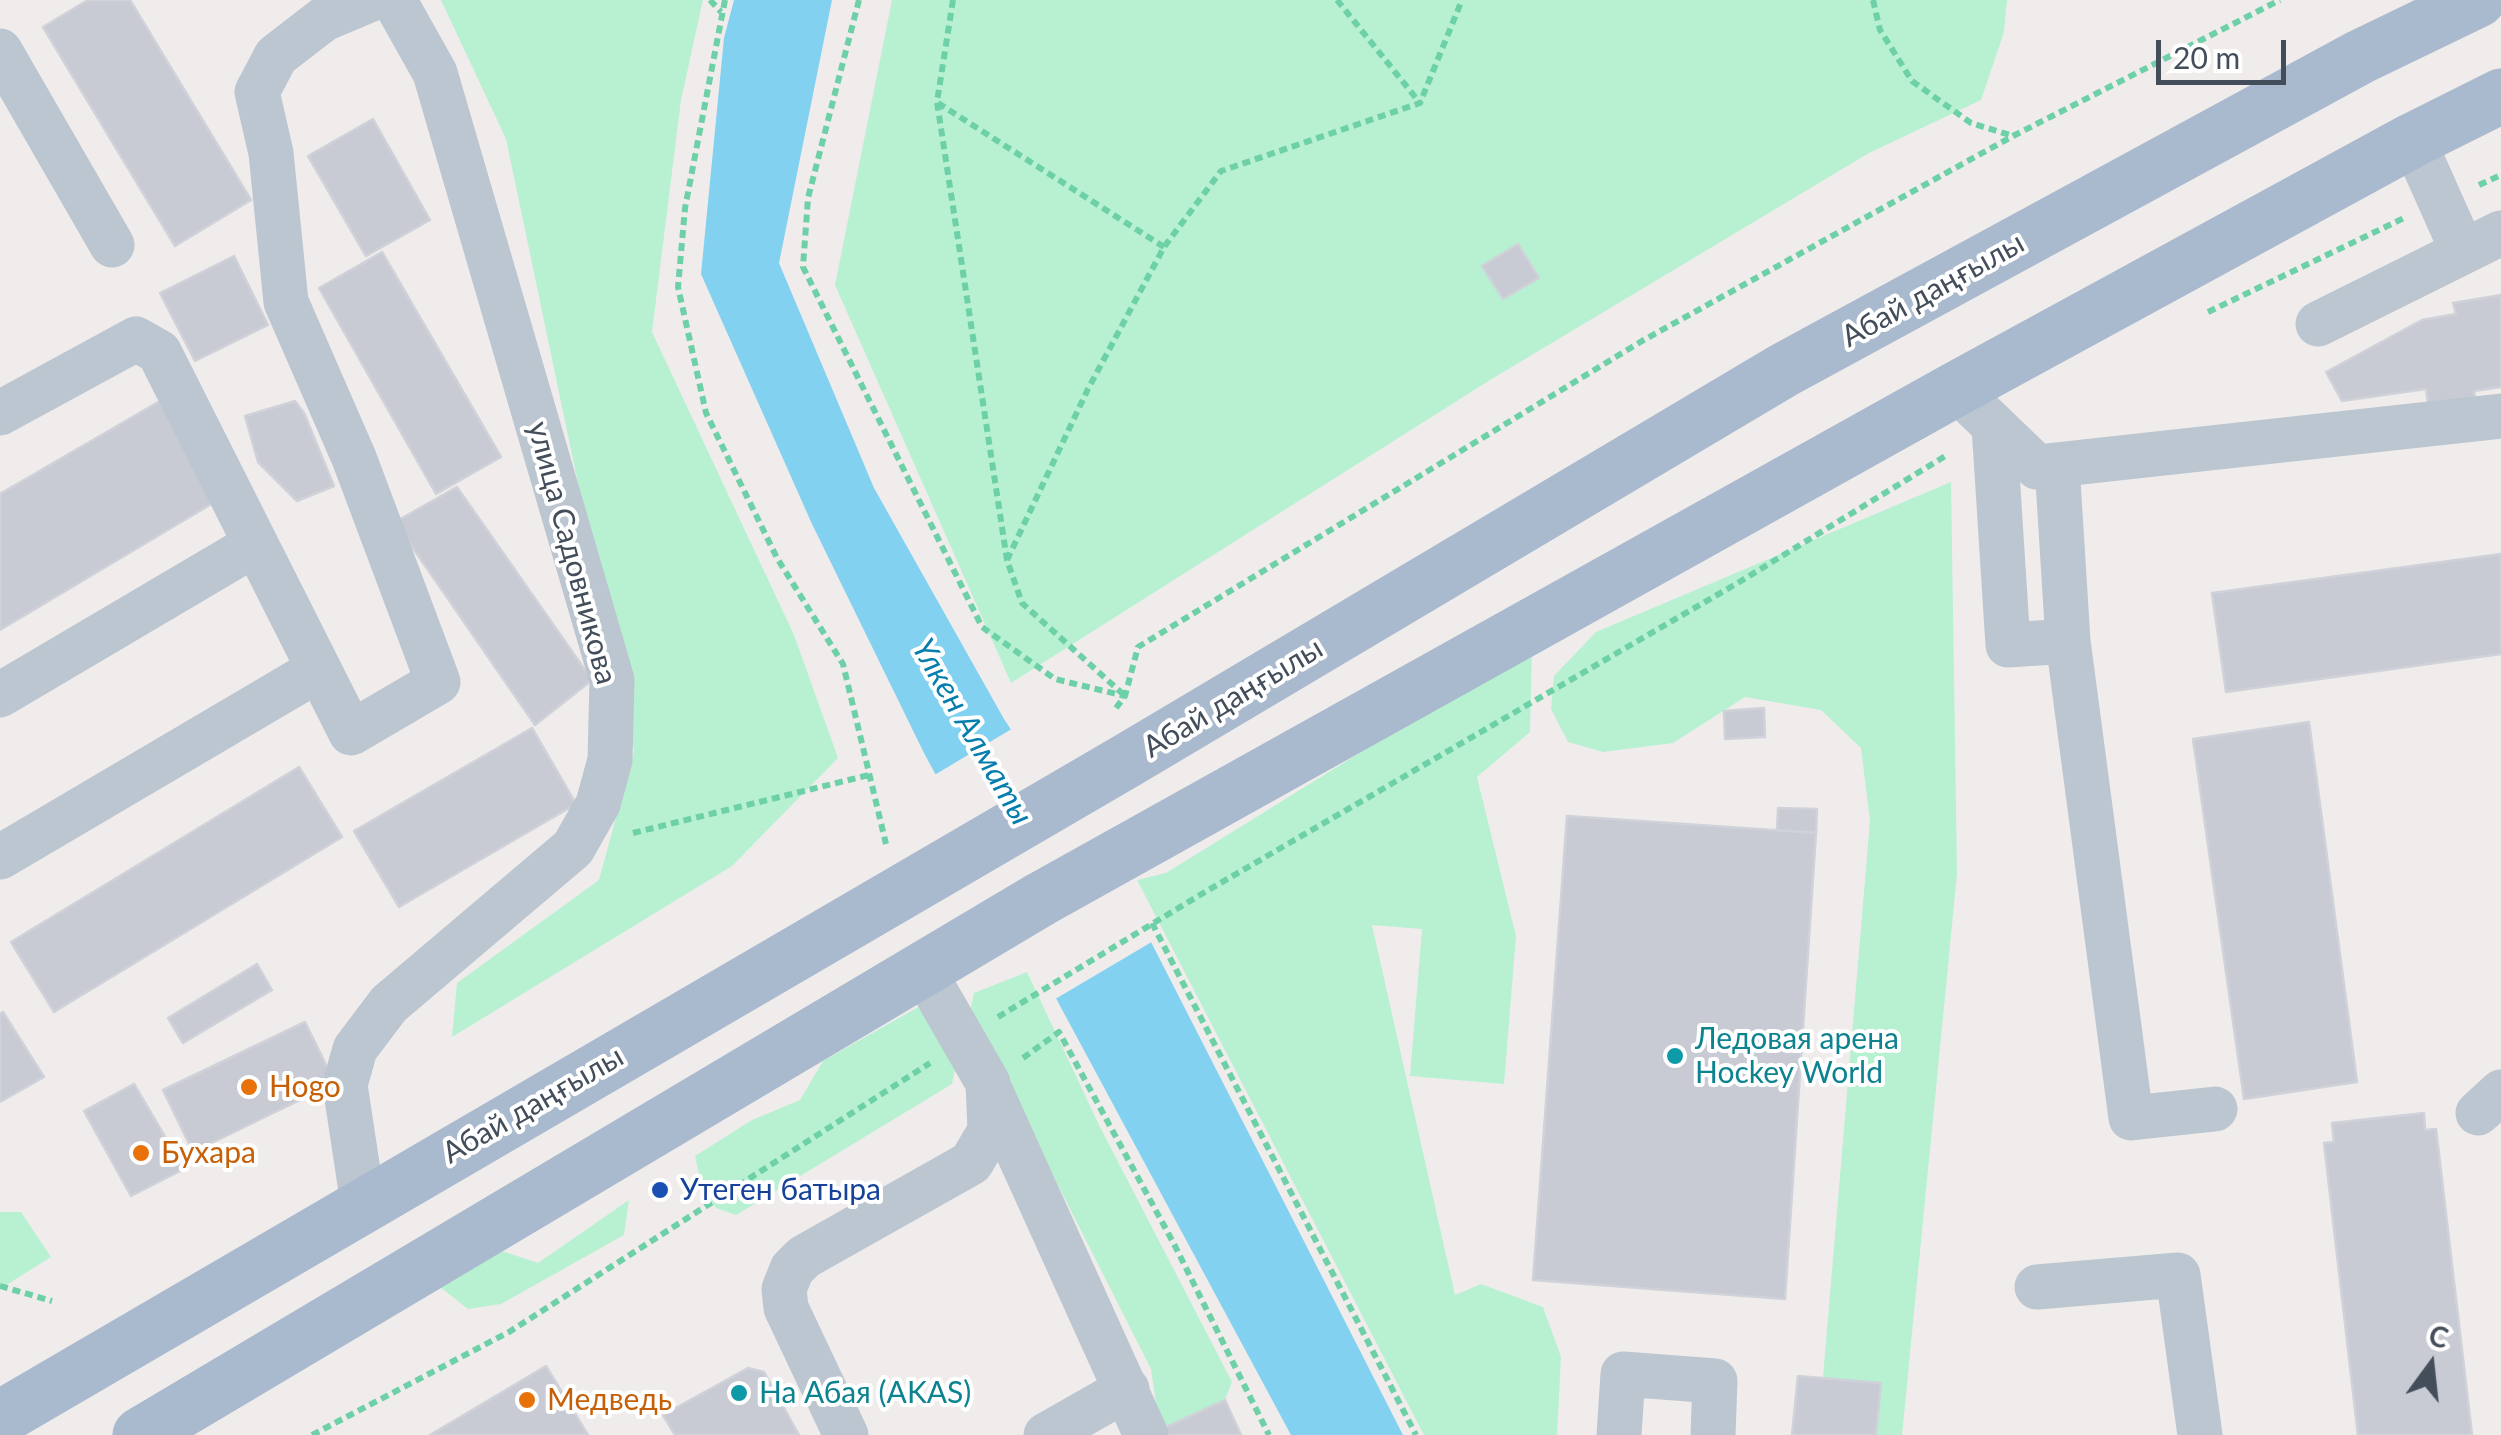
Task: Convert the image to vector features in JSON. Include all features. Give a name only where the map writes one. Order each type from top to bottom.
[{"type":"main road","name":"Абай даңғылы","points":[[0,1418],[939,869],[1116,741],[1784,370],[2360,57],[2478,0]]},
{"type":"main road","points":[[140,1435],[191,1420],[979,936],[1167,828],[1975,408],[2413,140],[2501,96]]},
{"type":"street","points":[[0,413],[136,339],[159,352],[316,671],[351,733],[438,682],[354,458],[286,302],[272,152],[257,92],[276,56],[324,19],[369,0]]},
{"type":"street","name":"улица Садовникова","points":[[364,1204],[345,1085],[354,1049],[389,1004],[573,848],[598,804],[610,760],[612,680],[436,73],[394,0]]},
{"type":"street","points":[[0,51],[112,245]]},
{"type":"street","points":[[2318,324],[2482,242],[2441,202],[2413,140]]},
{"type":"street","points":[[1975,408],[2037,467],[2501,416]]},
{"type":"street","points":[[1975,408],[2008,645],[2068,642]]},
{"type":"street","points":[[2057,465],[2068,642],[2131,1118],[2215,1109]]},
{"type":"street","points":[[0,695],[254,545]]},
{"type":"street","points":[[2,851],[316,671]]},
{"type":"street","points":[[924,970],[988,1083],[1146,1435]]},
{"type":"street","points":[[846,1435],[786,1308],[784,1288],[792,1269],[804,1257],[971,1164],[990,1130],[988,1083]]},
{"type":"street","points":[[2037,1287],[2178,1275],[2200,1435]]},
{"type":"street","points":[[1619,1435],[1623,1374],[1715,1380],[1713,1435]]},
{"type":"street","points":[[1046,1435],[1127,1389]]},
{"type":"path","points":[[710,0],[722,13]]},
{"type":"path","points":[[725,0],[685,208],[678,286],[706,413],[777,558],[843,664],[886,844]]},
{"type":"path","points":[[858,0],[808,198],[802,268],[982,627],[1054,679],[1125,696]]},
{"type":"path","points":[[954,0],[937,102],[1008,560],[1022,603],[1125,696]]},
{"type":"path","points":[[1337,0],[1420,103]]},
{"type":"path","points":[[1008,560],[1088,389],[1164,247],[1220,171],[1420,103],[1462,0]]},
{"type":"path","points":[[1873,0],[1880,30],[1912,81],[1971,123],[2013,136]]},
{"type":"path","points":[[1116,741],[1138,647],[1642,341],[2013,136],[2280,0]]},
{"type":"path","points":[[937,102],[1164,247]]},
{"type":"path","points":[[2206,313],[2501,175]]},
{"type":"path","points":[[312,1435],[509,1332],[1019,1003],[1742,581],[1975,408]]},
{"type":"path","points":[[573,848],[870,775]]},
{"type":"path","points":[[1152,923],[1416,1435]]},
{"type":"path","points":[[1059,1032],[1174,1244],[1270,1435]]},
{"type":"path","points":[[0,1286],[52,1300]]},
{"type":"green space","points":[[441,0],[703,0],[681,100],[652,332],[794,635],[838,758],[732,866],[452,1037],[457,983],[599,880],[634,751],[506,139]]},
{"type":"green space","points":[[892,0],[2007,0],[2004,32],[1981,100],[1869,153],[1490,380],[1011,683],[835,285]]},
{"type":"green space","points":[[1951,482],[1957,874],[1902,1435],[1865,1435],[1846,1400],[1823,1377],[1870,821],[1861,748],[1821,710],[1745,697],[1673,743],[1603,752],[1568,742],[1551,709],[1554,676],[1596,632]]},
{"type":"green space","points":[[1532,646],[1530,732],[1477,777],[1516,936],[1504,1084],[1410,1076],[1422,929],[1372,925],[1455,1295],[1481,1284],[1543,1307],[1561,1357],[1557,1435],[1424,1435],[1137,880],[1166,873]]},
{"type":"green space","points":[[1027,972],[1099,1125],[1232,1382],[1225,1400],[1160,1430],[1151,1369],[970,1011],[974,993]]},
{"type":"green space","points":[[922,1005],[955,1070],[952,1084],[736,1215],[716,1208],[701,1182],[695,1156],[752,1120],[800,1100],[823,1061]]},
{"type":"green space","points":[[629,1200],[624,1235],[501,1304],[468,1309],[440,1287],[493,1248],[538,1263]]},
{"type":"green space","points":[[0,1212],[21,1212],[51,1257],[0,1289]]},
{"type":"water","name":"Үлкен Алматы","points":[[734,0],[832,0],[779,263],[874,488],[1004,719],[1151,942],[1403,1435],[1291,1435],[924,753],[812,524],[701,274],[724,38]]},
{"type":"pier","points":[[1015,727],[1155,940],[1052,1001],[931,777]]},
{"type":"building","points":[[88,0],[130,0],[251,200],[175,246],[43,27]]},
{"type":"building","points":[[373,119],[430,220],[366,256],[308,156]]},
{"type":"building","points":[[1518,244],[1539,278],[1503,299],[1482,266]]},
{"type":"building","points":[[382,252],[501,457],[436,494],[319,288]]},
{"type":"building","points":[[234,256],[268,325],[195,361],[160,293]]},
{"type":"building","points":[[2501,295],[2501,387],[2474,391],[2477,412],[2430,419],[2426,389],[2342,401],[2326,372],[2422,320],[2456,314],[2453,303]]},
{"type":"building","points":[[160,401],[218,500],[0,630],[0,494]]},
{"type":"building","points":[[295,401],[304,413],[334,486],[297,501],[258,462],[245,416]]},
{"type":"building","points":[[457,487],[592,680],[535,725],[395,522]]},
{"type":"building","points":[[2501,554],[2501,654],[2226,692],[2212,593]]},
{"type":"building","points":[[1764,708],[1765,737],[1725,739],[1724,711]]},
{"type":"building","points":[[2309,722],[2357,1082],[2244,1099],[2193,739]]},
{"type":"building","points":[[532,728],[576,804],[399,907],[354,831]]},
{"type":"building","points":[[299,767],[342,837],[54,1012],[11,942]]},
{"type":"building","points":[[1778,808],[1817,809],[1816,833],[1777,830]]},
{"type":"building","name":"Ледовая арена Hockey World","points":[[1567,816],[1816,833],[1785,1299],[1533,1280]]},
{"type":"building","points":[[257,964],[272,990],[183,1043],[168,1018]]},
{"type":"building","points":[[3,1012],[44,1077],[0,1102],[0,1014]]},
{"type":"building","name":"Hogo","points":[[305,1022],[335,1083],[193,1152],[163,1090]]},
{"type":"building","name":"Бухара","points":[[134,1084],[184,1169],[131,1196],[84,1111]]},
{"type":"building","points":[[2424,1113],[2425,1130],[2436,1129],[2472,1435],[2358,1435],[2324,1143],[2334,1142],[2332,1123]]},
{"type":"building","name":"Медведь","points":[[546,1366],[588,1435],[430,1435]]},
{"type":"building","name":"На Абая (AKAS)","points":[[748,1368],[764,1372],[799,1435],[675,1435],[663,1415]]},
{"type":"building","points":[[1798,1376],[1881,1383],[1876,1435],[1792,1435]]},
{"type":"building","points":[[1225,1400],[1241,1435],[1162,1435],[1160,1430]]},
{"type":"place","name":"Ледовая арена Hockey World","points":[[1675,1056]]},
{"type":"place","name":"Hogo","points":[[249,1087]]},
{"type":"place","name":"Бухара","points":[[141,1153]]},
{"type":"place","name":"Утеген батыра","points":[[660,1190]]},
{"type":"place","name":"На Абая (AKAS)","points":[[739,1393]]},
{"type":"place","name":"Медведь","points":[[527,1400]]}]
